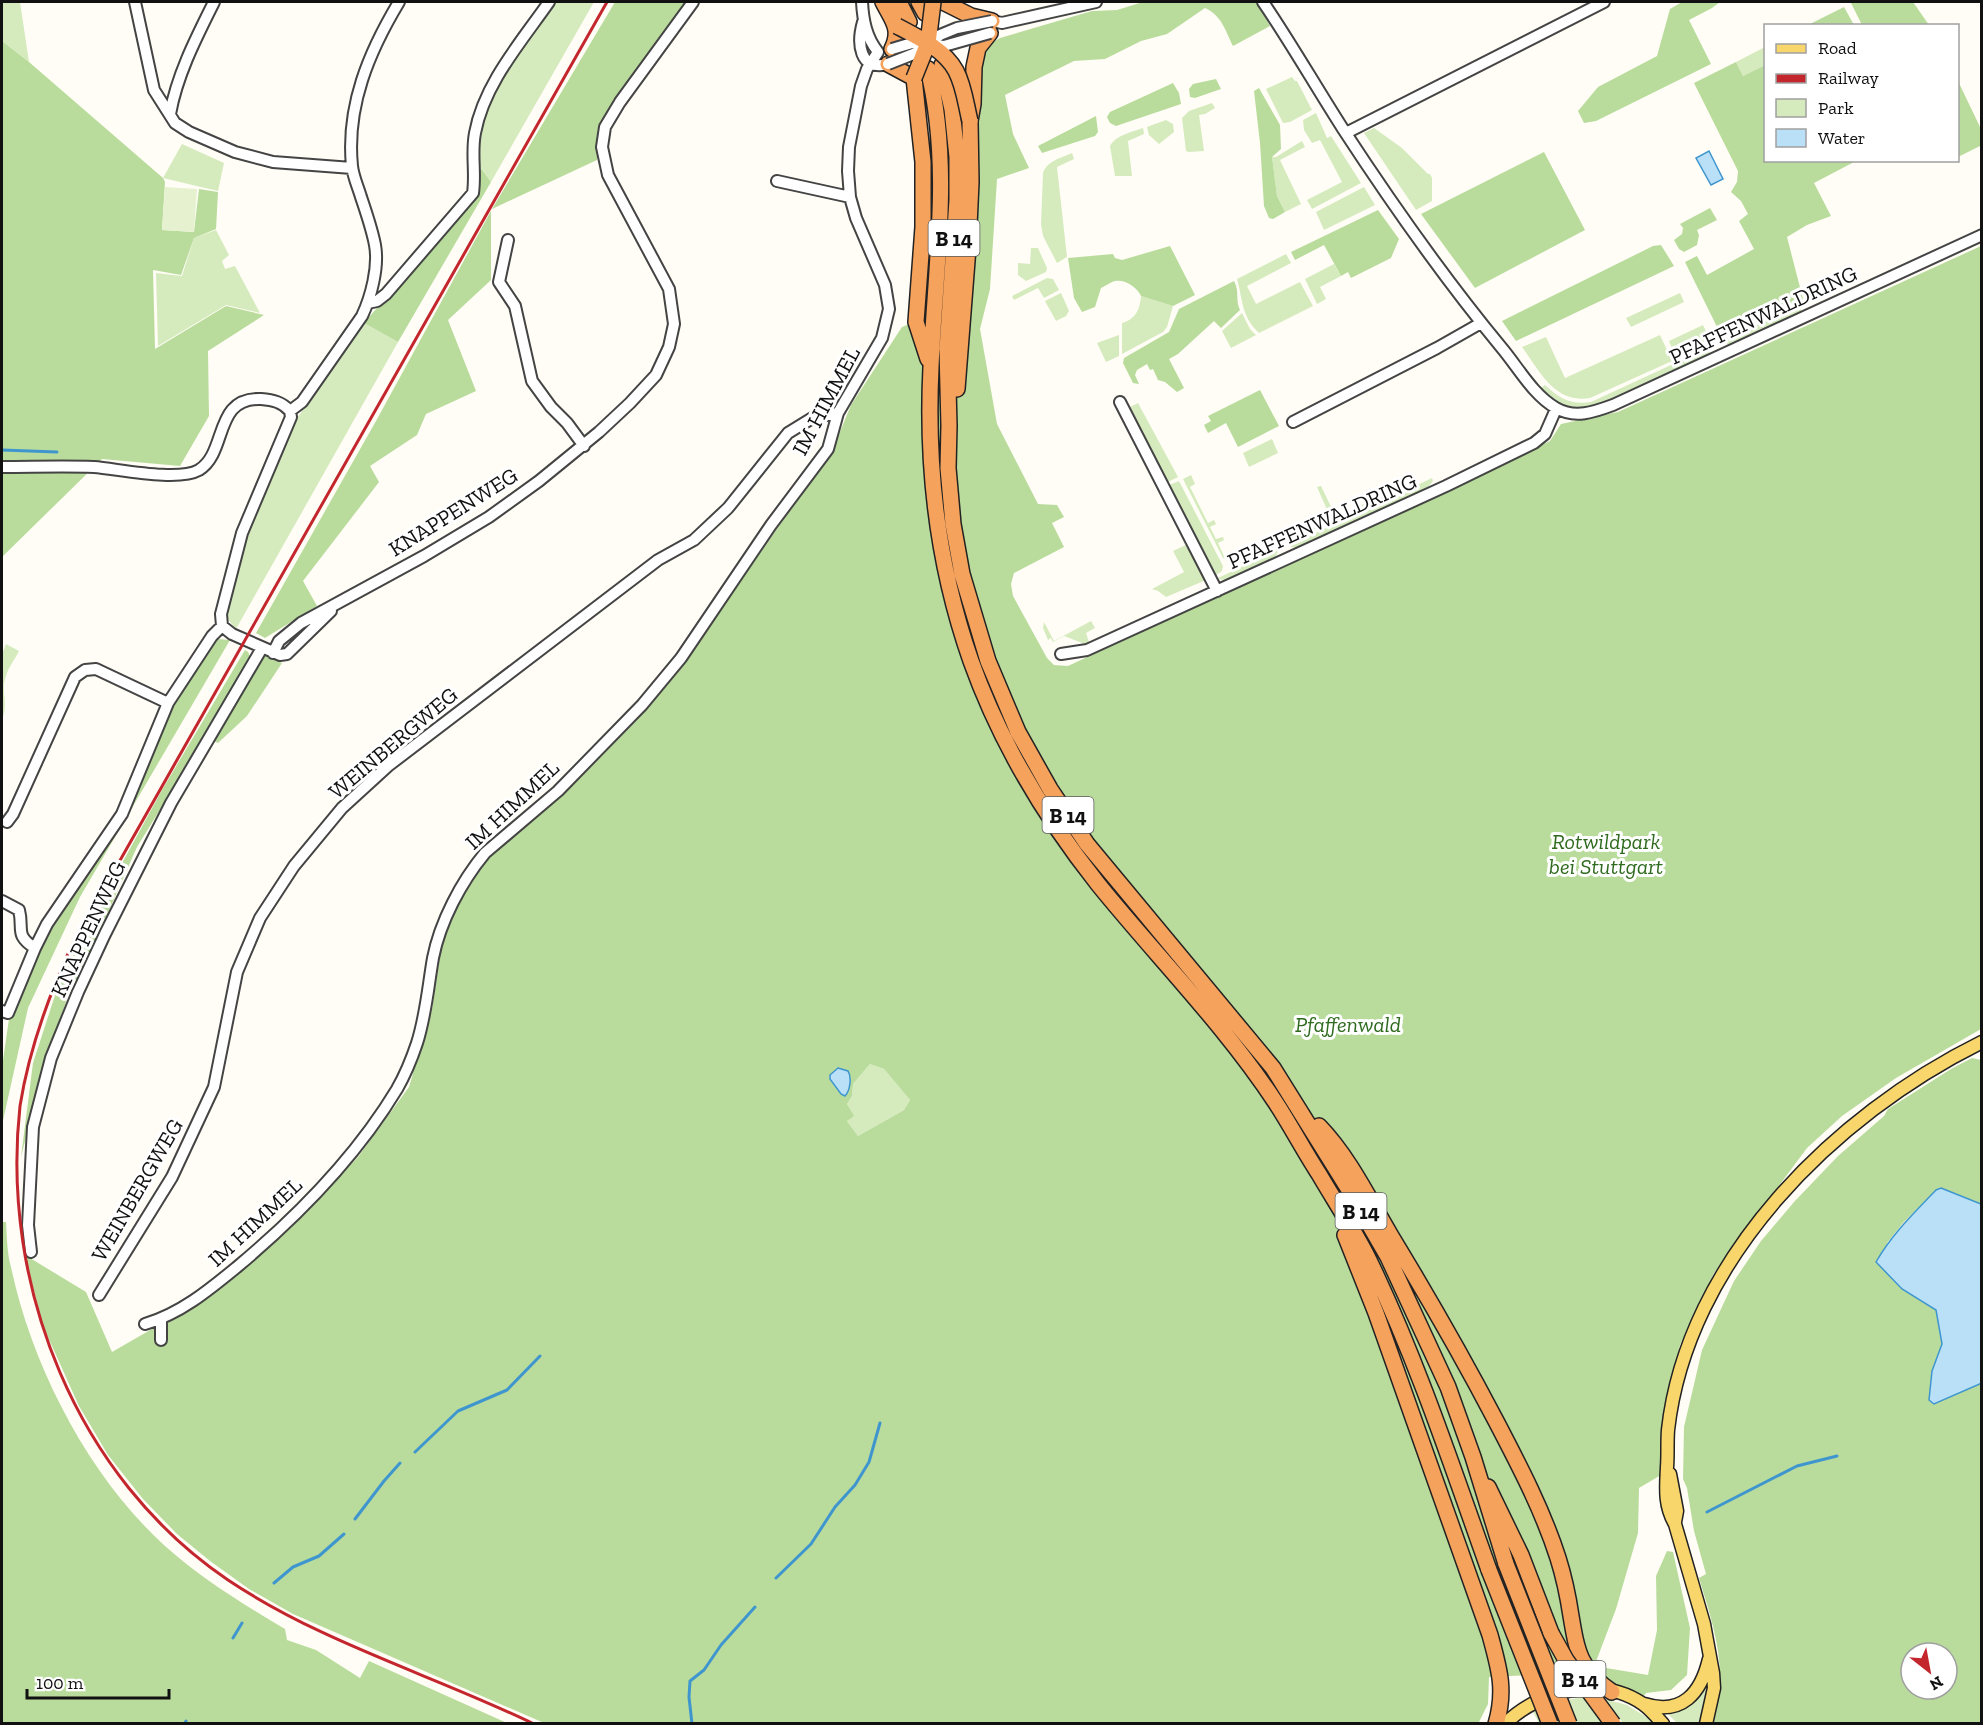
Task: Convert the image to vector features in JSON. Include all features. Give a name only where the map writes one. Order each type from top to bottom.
[{"type":"highway","points":[[889,2],[903,24],[896,41],[885,54],[914,78]]},
{"type":"highway","points":[[943,2],[995,26]]},
{"type":"highway","name":"B 14","points":[[926,6],[928,43],[914,78],[923,162],[923,227],[916,322],[931,368]]},
{"type":"highway","name":"B 14","points":[[903,24],[947,60],[956,72],[970,121]]},
{"type":"highway","name":"B 14","points":[[949,412],[956,407],[968,248],[971,182],[970,121],[975,55],[981,42],[995,26]]},
{"type":"highway","name":"B 14","points":[[1496,1724],[1502,1687],[1490,1635],[1368,1291],[1318,1174],[1275,1102],[1238,1052],[1196,997],[1102,888],[1057,828],[1029,785],[998,725],[972,663],[938,531],[932,464],[931,368],[941,190],[935,67],[952,109],[957,157],[957,200],[947,349],[948,468],[952,513],[962,574],[988,662],[1018,732],[1050,789],[1087,844],[1254,1042],[1306,1118],[1356,1202],[1397,1277],[1444,1378],[1473,1457],[1510,1530],[1551,1633],[1566,1660],[1613,1724]]},
{"type":"highway","points":[[1306,1118],[1316,1123],[1328,1135],[1339,1151],[1465,1361],[1509,1446],[1551,1540],[1563,1576],[1574,1642],[1580,1659],[1592,1676],[1612,1692]]},
{"type":"highway","points":[[1318,1174],[1369,1261],[1419,1373],[1489,1570],[1550,1724]]},
{"type":"highway","points":[[1473,1457],[1506,1564],[1569,1724]]},
{"type":"main road","points":[[1706,1724],[1714,1684],[1710,1655],[1704,1624],[1675,1524],[1677,1510],[1673,1483],[1667,1465],[1669,1421],[1685,1351],[1710,1296],[1744,1243],[1786,1190],[1850,1126],[1901,1089],[1982,1041]]},
{"type":"main road","points":[[1505,1724],[1529,1705],[1552,1695],[1581,1689],[1612,1692],[1644,1704],[1670,1708],[1688,1698],[1703,1680],[1710,1655]]},
{"type":"main road","points":[[1644,1704],[1663,1724]]},
{"type":"street","points":[[135,2],[154,90],[176,123],[189,132],[235,152],[273,162],[352,168]]},
{"type":"street","points":[[170,114],[172,100],[193,44],[214,2]]},
{"type":"street","points":[[290,411],[302,402],[362,316],[368,303],[375,267],[376,247],[352,168],[352,129],[355,106],[366,64],[399,2]]},
{"type":"street","points":[[368,303],[377,301],[386,294],[473,193],[472,151],[475,132],[485,104],[497,78],[549,2]]},
{"type":"street","name":"KNAPPENWEG","points":[[31,1252],[28,1225],[33,1127],[51,1058],[105,934],[171,803],[262,648],[280,656],[287,654],[338,604],[489,517],[584,446],[630,404],[656,375],[669,347],[674,324],[669,289],[608,175],[602,147],[605,127],[620,102],[693,2]]},
{"type":"street","points":[[862,2],[862,52],[870,64],[876,66],[885,54],[912,43],[928,43],[957,28],[995,26],[1096,2]]},
{"type":"street","points":[[1263,2],[1346,133],[1404,218],[1529,383],[1556,409]]},
{"type":"street","points":[[1346,133],[1604,2]]},
{"type":"street","points":[[863,22],[870,41],[885,54]]},
{"type":"street","name":"IM HIMMEL","points":[[145,1324],[161,1320],[205,1294],[250,1256],[334,1173],[360,1142],[399,1086],[417,1044],[428,999],[434,957],[443,926],[476,863],[574,775],[642,705],[681,658],[771,525],[828,449],[838,413],[882,338],[889,309],[885,285],[856,218],[850,197],[849,147],[861,86],[870,64]]},
{"type":"street","points":[[777,182],[850,197]]},
{"type":"street","name":"PFAFFENWALDRING","points":[[1061,654],[1088,650],[1446,486],[1534,443],[1545,434],[1556,409],[1577,414],[1592,413],[1602,409],[1982,235]]},
{"type":"street","points":[[508,240],[499,282],[515,306],[532,381],[550,407],[567,423],[584,446]]},
{"type":"street","points":[[1293,422],[1437,348],[1481,322]]},
{"type":"street","points":[[2,467],[92,467],[184,475],[206,464],[214,451],[223,422],[233,409],[257,399],[279,403],[290,411],[291,417],[242,533],[221,614],[222,626],[232,634],[262,648]]},
{"type":"street","name":"PFAFFENWALDRING","points":[[1120,402],[1216,591]]},
{"type":"street","name":"WEINBERGWEG","points":[[99,1294],[172,1177],[214,1087],[237,972],[260,918],[294,866],[342,808],[388,766],[658,560],[694,540],[728,508],[788,434],[814,417],[838,413]]},
{"type":"street","points":[[2,1011],[8,1013],[35,948],[66,896],[122,814],[168,703],[212,636],[222,626]]},
{"type":"street","points":[[7,822],[14,814],[75,676],[85,670],[96,669],[168,703]]},
{"type":"street","points":[[2,900],[19,910],[21,935],[25,942],[35,948]]},
{"type":"street","points":[[161,1320],[161,1340]]},
{"type":"green space","points":[[2,2],[20,2],[29,62],[2,41]]},
{"type":"green space","points":[[554,2],[594,2],[491,182],[478,163],[478,133],[495,89]]},
{"type":"green space","points":[[615,2],[687,2],[600,123],[597,160],[492,209]]},
{"type":"green space","name":"Pfaffenwald","points":[[1143,2],[1256,2],[1270,26],[1233,46],[1219,19],[1205,8],[1167,34],[1141,41],[1105,59],[1074,61],[1005,95],[1013,134],[1029,168],[997,179],[990,289],[980,329],[997,424],[1038,504],[1057,505],[1064,517],[1052,523],[1064,547],[1014,573],[1011,584],[1013,596],[1047,658],[1054,665],[1068,666],[1550,441],[1561,424],[1618,412],[1981,246],[1981,1029],[1896,1078],[1842,1116],[1807,1148],[1714,1273],[1680,1345],[1664,1410],[1661,1475],[1639,1488],[1638,1533],[1616,1609],[1592,1672],[1489,1677],[1488,1704],[1478,1724],[544,1723],[293,1614],[249,1589],[177,1534],[143,1499],[108,1455],[79,1406],[43,1326],[25,1255],[86,1292],[112,1352],[204,1299],[296,1220],[358,1157],[409,1087],[432,1009],[443,935],[482,859],[564,794],[637,720],[694,647],[833,449],[851,405],[902,327],[969,300],[977,183],[979,67],[982,54],[990,44],[1000,38],[1092,11],[1117,10]],"holes":[[[870,1064],[884,1069],[910,1100],[904,1110],[858,1136],[847,1121],[854,1116],[847,1104],[852,1096],[853,1084]]]},
{"type":"green space","points":[[1682,2],[1720,2],[1689,20],[1711,64],[1596,121],[1584,123],[1578,111],[1598,87],[1657,56],[1670,9]]},
{"type":"green space","points":[[1913,2],[1928,24],[1862,24],[1851,3]]},
{"type":"green space","points":[[1844,7],[1853,24],[1810,24]]},
{"type":"green space","points":[[2,41],[163,178],[165,182],[162,230],[194,232],[199,189],[218,192],[216,229],[194,238],[181,275],[153,270],[155,349],[226,306],[264,315],[208,351],[209,416],[180,466],[102,459],[2,557]]},
{"type":"green space","points":[[1764,48],[1764,66],[1743,76],[1736,62]]},
{"type":"green space","points":[[1736,62],[1743,76],[1764,66],[1764,162],[1854,162],[1814,183],[1831,216],[1807,225],[1787,237],[1803,299],[1722,337],[1685,262],[1697,256],[1707,275],[1754,249],[1739,221],[1748,214],[1741,201],[1731,192],[1737,182],[1738,171],[1694,83]]},
{"type":"green space","points":[[1292,77],[1297,81],[1312,110],[1290,122],[1283,123],[1266,89]]},
{"type":"green space","points":[[1216,79],[1221,89],[1195,98],[1190,97],[1189,89],[1193,84]]},
{"type":"green space","points":[[1173,83],[1179,93],[1181,104],[1116,126],[1110,123],[1107,117],[1110,112]]},
{"type":"green space","points":[[1959,83],[1981,129],[1982,145],[1959,156]]},
{"type":"green space","points":[[1259,88],[1280,125],[1281,149],[1272,157],[1277,196],[1285,212],[1273,219],[1269,218],[1264,206],[1254,91]]},
{"type":"green space","points":[[1212,103],[1215,108],[1199,115],[1204,151],[1186,151],[1182,118],[1189,111]]},
{"type":"green space","points":[[1316,113],[1327,138],[1331,136],[1361,183],[1312,209],[1307,200],[1342,182],[1320,140],[1312,143],[1304,130],[1303,120]]},
{"type":"green space","points":[[1096,116],[1098,132],[1095,136],[1042,153],[1038,146]]},
{"type":"green space","points":[[1166,120],[1173,124],[1174,132],[1159,144],[1149,135],[1147,127]]},
{"type":"green space","points":[[1143,128],[1144,134],[1128,141],[1132,176],[1115,176],[1110,146],[1120,137]]},
{"type":"green space","points":[[1374,128],[1402,148],[1430,174],[1432,201],[1416,210],[1364,133]]},
{"type":"green space","points":[[1302,141],[1305,147],[1280,160],[1301,204],[1285,212],[1277,196],[1272,157],[1276,157]]},
{"type":"green space","points":[[182,144],[224,163],[218,191],[163,178]]},
{"type":"green space","points":[[1544,152],[1585,230],[1475,288],[1421,214]]},
{"type":"green space","points":[[1072,153],[1074,159],[1057,167],[1067,257],[1057,263],[1043,236],[1041,224],[1043,173],[1051,163]]},
{"type":"green space","points":[[481,168],[491,182],[398,342],[364,323],[474,195]]},
{"type":"green space","points":[[165,187],[197,189],[194,232],[162,230]]},
{"type":"green space","points":[[1364,187],[1375,205],[1324,230],[1316,212]]},
{"type":"green space","points":[[1710,208],[1717,220],[1697,230],[1699,235],[1697,245],[1684,252],[1679,249],[1674,240],[1682,234],[1683,228],[1680,224]]},
{"type":"green space","points":[[1378,210],[1399,239],[1391,258],[1351,278],[1348,272],[1341,276],[1324,245],[1295,260],[1291,252]]},
{"type":"green space","points":[[491,211],[491,280],[448,320],[476,391],[426,414],[417,435],[370,466],[379,482],[303,581],[317,606],[265,638],[256,633]]},
{"type":"green space","points":[[216,230],[229,255],[222,261],[225,269],[235,266],[260,313],[226,305],[158,346],[156,273],[182,276],[194,238]]},
{"type":"green space","points":[[1661,245],[1674,266],[1516,341],[1502,321],[1653,246]]},
{"type":"green space","points":[[1170,246],[1195,295],[1173,306],[1141,296],[1130,284],[1115,281],[1101,288],[1095,307],[1082,312],[1074,298],[1068,258],[1113,254],[1115,258],[1122,260]]},
{"type":"green space","points":[[1031,248],[1038,248],[1047,268],[1046,272],[1026,281],[1018,275],[1018,263],[1030,264]]},
{"type":"green space","points":[[1286,254],[1291,263],[1247,286],[1256,304],[1300,282],[1313,306],[1259,333],[1246,314],[1237,279]]},
{"type":"green space","points":[[1334,264],[1341,276],[1320,287],[1326,299],[1317,304],[1305,279]]},
{"type":"green space","points":[[1047,278],[1053,279],[1059,290],[1044,298],[1038,288],[1014,300],[1012,296]]},
{"type":"green space","points":[[1234,281],[1240,310],[1221,328],[1214,321],[1178,354],[1169,359],[1184,388],[1177,392],[1165,382],[1158,380],[1153,369],[1150,370],[1147,364],[1137,370],[1135,375],[1139,384],[1133,383],[1123,363],[1124,358],[1169,332],[1179,309]]},
{"type":"green space","points":[[1061,293],[1069,311],[1066,316],[1056,321],[1045,301]]},
{"type":"green space","points":[[1680,293],[1684,302],[1631,327],[1626,318]]},
{"type":"green space","points":[[1141,296],[1173,306],[1167,327],[1163,332],[1122,354],[1122,323],[1131,319],[1136,313]]},
{"type":"green space","points":[[1799,306],[1803,313],[1729,346],[1723,340]]},
{"type":"green space","points":[[1242,313],[1250,329],[1256,335],[1231,348],[1222,331]]},
{"type":"green space","points":[[364,323],[398,342],[236,629],[226,617],[227,608],[248,531],[293,424]]},
{"type":"green space","points":[[1703,325],[1711,342],[1676,358],[1669,341]]},
{"type":"green space","points":[[1119,335],[1119,356],[1106,362],[1097,343]]},
{"type":"green space","points":[[1660,335],[1672,361],[1590,398],[1578,399],[1558,391],[1542,376],[1522,347],[1546,337],[1565,378]]},
{"type":"green space","points":[[1712,346],[1708,357],[1621,397],[1587,408],[1576,409],[1561,404],[1541,388],[1545,385],[1572,402],[1591,402]]},
{"type":"green space","points":[[1260,390],[1279,426],[1238,447],[1226,423],[1208,433],[1204,425],[1211,421],[1208,416]]},
{"type":"green space","points":[[1138,403],[1178,477],[1168,482],[1130,407]]},
{"type":"green space","points":[[1272,439],[1278,453],[1249,467],[1243,453]]},
{"type":"green space","points":[[1191,475],[1195,484],[1190,487],[1208,523],[1214,520],[1216,524],[1210,527],[1216,539],[1223,537],[1224,540],[1218,543],[1225,558],[1183,479]]},
{"type":"green space","points":[[1432,478],[1433,481],[1428,487],[1297,548],[1290,545]]},
{"type":"green space","points":[[1179,481],[1223,566],[1222,571],[1215,576],[1169,485]]},
{"type":"green space","points":[[1321,486],[1336,517],[1393,490],[1394,492],[1288,542],[1285,534],[1329,514],[1317,487]]},
{"type":"green space","points":[[1188,544],[1206,580],[1166,597],[1152,589],[1184,572],[1173,551]]},
{"type":"green space","points":[[1280,548],[1275,557],[1225,580],[1216,579]]},
{"type":"green space","points":[[1091,621],[1095,628],[1086,633],[1089,642],[1085,644],[1064,636],[1053,642],[1051,638],[1048,640],[1043,628],[1044,622],[1054,641]]},
{"type":"green space","points":[[217,639],[230,640],[80,897],[28,1008],[2,1125],[2,1067],[10,1012],[45,932],[122,815],[170,705]]},
{"type":"green space","points":[[6,644],[19,651],[4,682],[5,708],[2,719],[2,654]]},
{"type":"green space","points":[[245,650],[252,660],[137,847],[75,987],[69,993],[45,1063],[21,1157],[33,1063],[59,983],[162,790]]},
{"type":"green space","points":[[264,655],[282,663],[247,716],[218,743],[210,739]]},
{"type":"green space","points":[[1972,1058],[1981,1060],[1981,1204],[1941,1188],[1936,1190],[1903,1223],[1887,1243],[1902,1289],[1936,1310],[1942,1344],[1932,1371],[1934,1404],[1981,1383],[1981,1723],[1713,1723],[1720,1681],[1719,1655],[1699,1578],[1706,1574],[1683,1479],[1684,1427],[1702,1350],[1734,1281],[1761,1241],[1838,1156],[1884,1116],[1888,1109],[1951,1069]]},
{"type":"green space","points":[[870,1064],[884,1069],[910,1100],[904,1110],[858,1136],[847,1121],[853,1116],[847,1104],[852,1096],[853,1084]]},
{"type":"green space","points":[[2,1222],[6,1222],[10,1262],[33,1343],[67,1418],[88,1454],[112,1487],[137,1518],[165,1546],[208,1580],[285,1629],[287,1640],[316,1650],[360,1678],[369,1661],[507,1723],[2,1723]]},
{"type":"green space","points":[[1667,1551],[1673,1552],[1690,1628],[1687,1675],[1671,1690],[1646,1693],[1644,1696],[1613,1683],[1596,1672],[1600,1667],[1648,1675],[1657,1630],[1656,1576]]},
{"type":"green space","points":[[1708,1684],[1699,1723],[1677,1723],[1668,1714],[1691,1704]]},
{"type":"green space","points":[[1583,1697],[1603,1723],[1539,1723],[1533,1712],[1560,1701]]},
{"type":"green space","points":[[1604,1699],[1627,1705],[1656,1723],[1623,1723]]},
{"type":"water","points":[[1709,151],[1723,179],[1711,185],[1696,158]]},
{"type":"water","points":[[838,1068],[848,1071],[849,1074],[849,1087],[845,1096],[830,1079],[830,1075]]},
{"type":"water","points":[[1941,1188],[1981,1204],[1982,1383],[1934,1404],[1929,1400],[1932,1371],[1942,1344],[1936,1310],[1902,1289],[1876,1262],[1904,1224],[1936,1190]]},
{"type":"waterway","points":[[2,450],[57,452]]},
{"type":"waterway","points":[[415,1452],[458,1411],[507,1390],[540,1356]]},
{"type":"waterway","points":[[776,1578],[811,1544],[835,1507],[855,1485],[869,1462],[880,1423]]},
{"type":"waterway","points":[[1707,1512],[1797,1466],[1837,1456]]},
{"type":"waterway","points":[[355,1519],[400,1463]]},
{"type":"waterway","points":[[274,1583],[293,1567],[319,1556],[344,1534]]},
{"type":"waterway","points":[[692,1724],[690,1681],[704,1670],[721,1645],[755,1607]]},
{"type":"waterway","points":[[233,1638],[242,1623]]},
{"type":"railway","points":[[534,1724],[301,1622],[228,1580],[175,1538],[129,1488],[91,1433],[60,1372],[37,1308],[23,1242],[17,1174],[20,1106],[29,1064],[47,1004],[72,945],[607,2]]},
{"type":"park label","name":"Rotwildpark bei Stuttgart","points":[[1606,854]]}]
